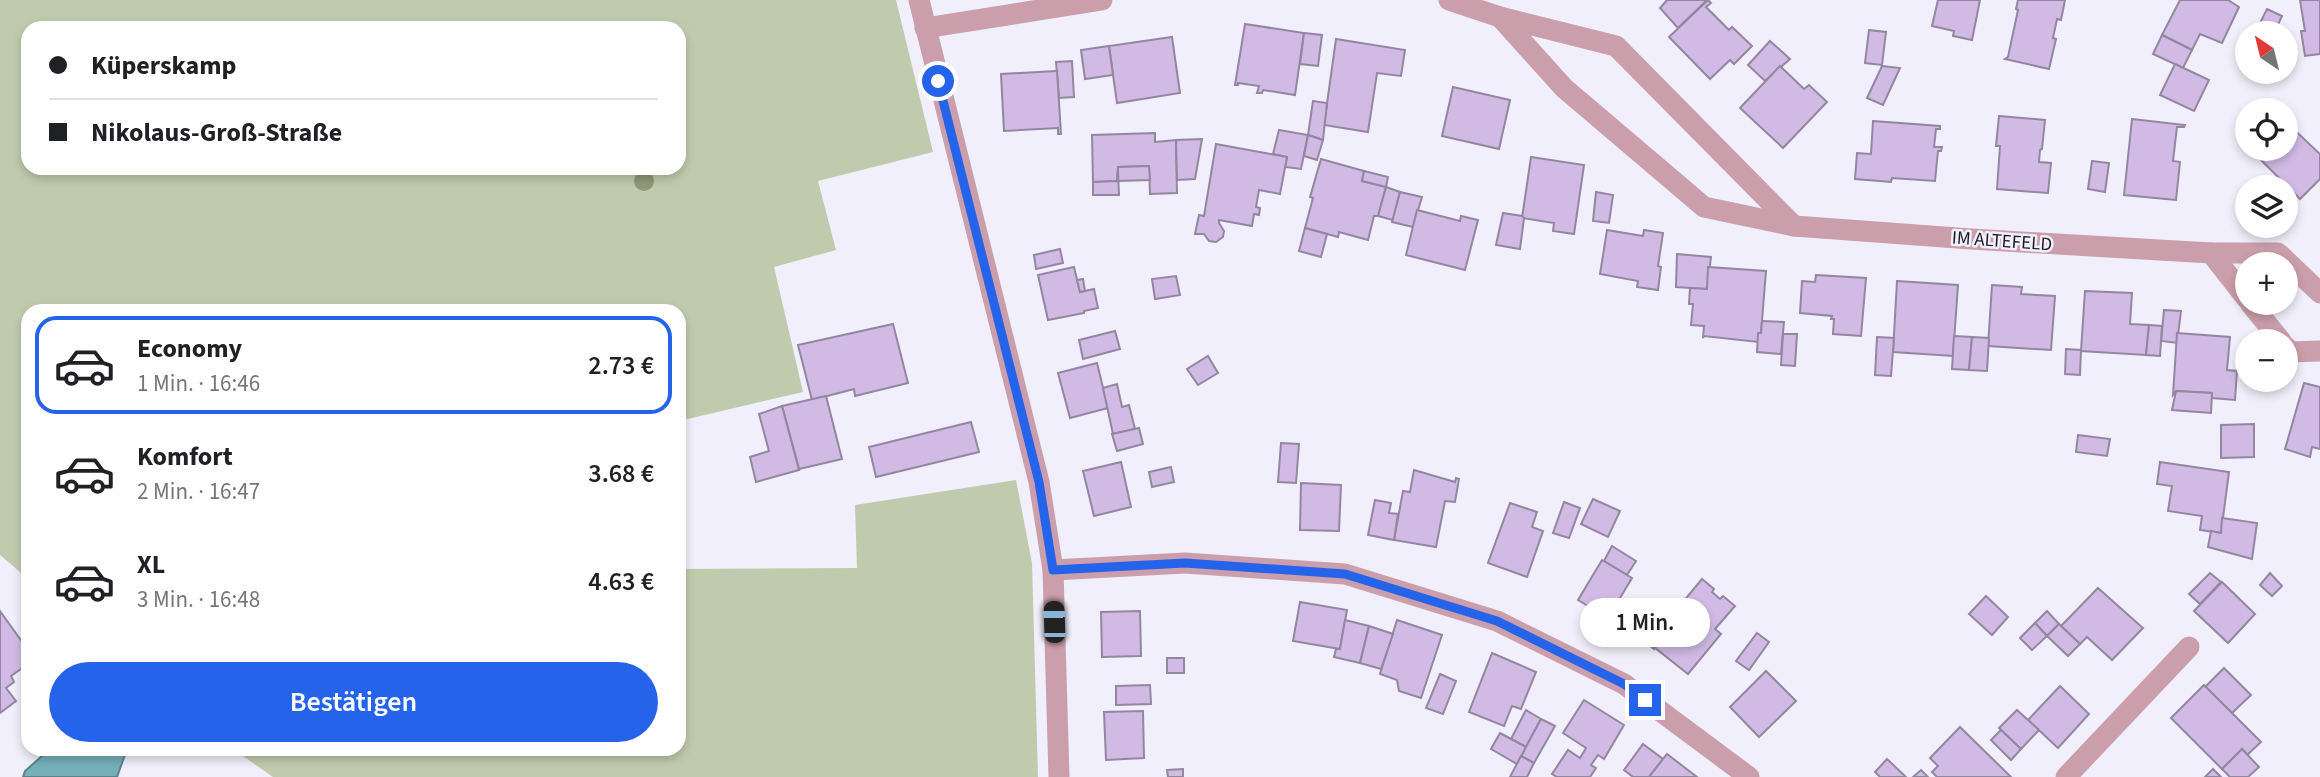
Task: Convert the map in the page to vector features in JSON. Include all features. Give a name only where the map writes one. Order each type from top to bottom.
[{"type":"street","points":[[919,0],[1039,482],[1053,570],[1059,777]]},
{"type":"street","points":[[925,28],[1102,0]]},
{"type":"street","name":"IM ALTEFELD","points":[[1449,0],[1500,17],[1616,46],[1794,226]]},
{"type":"street","name":"IM ALTEFELD","points":[[1500,17],[1564,88],[1704,207],[1794,226],[2211,253],[2278,253],[2320,293]]},
{"type":"street","points":[[2211,253],[2235,283]]},
{"type":"street","points":[[2260,315],[2271,329]]},
{"type":"street","points":[[2298,352],[2320,351]]},
{"type":"street","points":[[1053,570],[1185,563],[1345,574],[1497,621],[1624,684],[1749,777]]},
{"type":"street","points":[[2066,777],[2189,648]]},
{"type":"green space","points":[[0,0],[896,0],[933,152],[818,181],[836,250],[774,267],[803,392],[686,419],[686,304],[21,304],[21,573],[0,555]]},
{"type":"green space","points":[[1016,480],[1032,563],[1038,777],[273,777],[243,756],[686,756],[686,569],[857,568],[855,505]]},
{"type":"water","points":[[42,756],[124,756],[117,777],[23,777],[25,771]]},
{"type":"building","points":[[1667,0],[1707,0],[1678,28],[1660,8]]},
{"type":"building","points":[[1708,0],[1711,3],[1706,7],[1729,30],[1732,27],[1752,46],[1734,64],[1730,60],[1710,79],[1669,37]]},
{"type":"building","points":[[1938,0],[1980,0],[1972,40],[1953,36],[1954,31],[1932,26]]},
{"type":"building","points":[[2018,0],[2065,0],[2061,20],[2057,19],[2053,38],[2056,39],[2049,69],[2005,59],[2008,57]]},
{"type":"building","points":[[2180,0],[2228,0],[2239,7],[2222,43],[2200,34],[2192,50],[2162,35]]},
{"type":"building","points":[[2300,0],[2320,0],[2320,54],[2305,56],[2301,31],[2305,31]]},
{"type":"building","points":[[2267,9],[2282,16],[2280,21],[2261,21]]},
{"type":"building","points":[[1245,24],[1304,33],[1295,95],[1263,90],[1262,93],[1257,93],[1259,86],[1238,83],[1235,85]]},
{"type":"building","points":[[1869,30],[1886,32],[1882,65],[1865,63]]},
{"type":"building","points":[[1304,33],[1322,35],[1318,66],[1300,64]]},
{"type":"building","points":[[2162,35],[2192,50],[2183,68],[2153,54]]},
{"type":"building","points":[[1172,37],[1180,93],[1117,103],[1109,46]]},
{"type":"building","points":[[1336,39],[1405,50],[1401,76],[1377,73],[1368,132],[1324,125]]},
{"type":"building","points":[[1770,41],[1790,59],[1765,81],[1748,65]]},
{"type":"building","points":[[1109,46],[1113,75],[1085,79],[1081,50]]},
{"type":"building","points":[[1072,61],[1074,97],[1059,98],[1056,62]]},
{"type":"building","points":[[2175,64],[2209,80],[2194,111],[2160,95]]},
{"type":"building","points":[[1780,66],[1804,89],[1809,85],[1827,102],[1783,148],[1740,108]]},
{"type":"building","points":[[1882,66],[1900,68],[1883,105],[1867,98]]},
{"type":"building","points":[[1057,71],[1061,134],[1058,134],[1058,128],[1004,131],[1001,74]]},
{"type":"building","points":[[1453,87],[1510,100],[1499,149],[1442,136]]},
{"type":"building","points":[[1313,101],[1327,103],[1323,140],[1308,135]]},
{"type":"building","points":[[1999,116],[2045,120],[2039,162],[2051,163],[2048,193],[1997,189],[2000,146],[1996,146]]},
{"type":"building","points":[[2132,119],[2185,125],[2177,127],[2173,161],[2180,162],[2176,200],[2124,195]]},
{"type":"building","points":[[1873,121],[1940,126],[1940,129],[1936,129],[1934,147],[1942,147],[1941,151],[1938,151],[1935,181],[1855,179],[1857,153],[1871,154]]},
{"type":"building","points":[[1279,130],[1308,135],[1301,169],[1285,167],[1287,157],[1273,154]]},
{"type":"building","points":[[1155,133],[1155,142],[1176,140],[1177,193],[1150,194],[1149,166],[1118,167],[1117,181],[1093,182],[1092,135]]},
{"type":"building","points":[[2298,133],[2320,154],[2320,179],[2300,199],[2298,175],[2276,175],[2262,161],[2298,161]]},
{"type":"building","points":[[1308,135],[1323,140],[1317,160],[1304,156]]},
{"type":"building","points":[[1202,139],[1195,179],[1177,180],[1176,140]]},
{"type":"building","points":[[1216,144],[1287,157],[1280,194],[1259,190],[1256,207],[1260,208],[1259,215],[1254,214],[1252,226],[1219,220],[1224,231],[1223,237],[1216,242],[1209,241],[1204,234],[1195,234],[1199,215],[1204,216]]},
{"type":"building","points":[[1531,157],[1584,165],[1574,234],[1553,231],[1554,223],[1522,218]]},
{"type":"building","points":[[1321,159],[1364,171],[1362,181],[1386,187],[1368,240],[1339,232],[1338,237],[1305,228],[1313,198],[1310,197]]},
{"type":"building","points":[[2092,161],[2109,163],[2105,192],[2088,189]]},
{"type":"building","points":[[1149,166],[1150,180],[1118,181],[1118,167]]},
{"type":"building","points":[[1118,171],[1119,195],[1093,195],[1093,182],[1117,181]]},
{"type":"building","points":[[1364,171],[1388,177],[1386,187],[1362,181]]},
{"type":"building","points":[[1386,187],[1400,192],[1393,220],[1378,216]]},
{"type":"building","points":[[1400,192],[1422,197],[1413,227],[1392,222]]},
{"type":"building","points":[[1596,192],[1613,195],[1609,223],[1593,221]]},
{"type":"building","points":[[1417,210],[1460,221],[1461,216],[1478,220],[1465,270],[1406,255]]},
{"type":"building","points":[[1503,213],[1524,218],[1520,249],[1496,245]]},
{"type":"building","points":[[1305,228],[1327,234],[1321,257],[1299,251]]},
{"type":"building","points":[[1607,230],[1643,236],[1644,230],[1663,233],[1658,290],[1637,287],[1638,281],[1600,274]]},
{"type":"building","points":[[1060,249],[1063,263],[1036,269],[1034,255]]},
{"type":"building","points":[[1677,254],[1711,257],[1707,289],[1676,287]]},
{"type":"building","points":[[1074,267],[1080,292],[1094,289],[1098,308],[1048,320],[1038,275]]},
{"type":"building","points":[[1708,267],[1766,271],[1758,342],[1703,338],[1704,326],[1691,325],[1693,304],[1689,304],[1690,288],[1707,289]]},
{"type":"building","points":[[1816,275],[1866,278],[1861,336],[1833,334],[1832,316],[1800,313],[1802,281],[1815,282]]},
{"type":"building","points":[[1176,276],[1180,295],[1155,299],[1152,279]]},
{"type":"building","points":[[1083,279],[1085,291],[1080,292],[1077,280]]},
{"type":"building","points":[[1897,281],[1958,285],[1953,356],[1893,352]]},
{"type":"building","points":[[1992,285],[2022,287],[2021,294],[2055,296],[2051,350],[1988,346]]},
{"type":"building","points":[[2085,291],[2132,293],[2130,324],[2149,325],[2146,355],[2081,351]]},
{"type":"building","points":[[2164,310],[2181,311],[2177,343],[2161,341]]},
{"type":"building","points":[[1762,321],[1784,322],[1781,354],[1757,352]]},
{"type":"building","points":[[893,324],[908,383],[855,396],[854,389],[812,400],[798,345]]},
{"type":"building","points":[[2149,325],[2162,326],[2160,356],[2146,355]]},
{"type":"building","points":[[1115,331],[1120,349],[1083,359],[1079,340]]},
{"type":"building","points":[[2177,333],[2230,337],[2227,370],[2235,371],[2235,400],[2212,398],[2212,393],[2176,391],[2173,395]]},
{"type":"building","points":[[1783,334],[1797,334],[1795,366],[1781,365]]},
{"type":"building","points":[[1954,336],[1972,337],[1969,370],[1952,369]]},
{"type":"building","points":[[1877,337],[1894,338],[1891,376],[1875,375]]},
{"type":"building","points":[[1972,337],[1989,338],[1987,371],[1969,370]]},
{"type":"building","points":[[2066,349],[2081,350],[2080,375],[2065,374]]},
{"type":"building","points":[[1208,356],[1218,373],[1198,385],[1187,369]]},
{"type":"building","points":[[1097,363],[1108,408],[1070,418],[1058,373]]},
{"type":"building","points":[[2304,383],[2320,387],[2320,449],[2312,447],[2310,457],[2285,449]]},
{"type":"building","points":[[1117,384],[1122,407],[1129,405],[1135,429],[1113,434],[1103,388]]},
{"type":"building","points":[[2176,391],[2212,393],[2211,413],[2172,410]]},
{"type":"building","points":[[826,396],[842,459],[799,469],[782,406]]},
{"type":"building","points":[[782,406],[799,470],[756,482],[750,457],[769,451],[759,414]]},
{"type":"building","points":[[971,422],[979,452],[876,477],[869,447]]},
{"type":"building","points":[[2254,424],[2254,457],[2221,458],[2221,425]]},
{"type":"building","points":[[1139,428],[1143,444],[1117,451],[1112,434]]},
{"type":"building","points":[[2078,435],[2110,439],[2107,456],[2076,452]]},
{"type":"building","points":[[1281,443],[1299,444],[1296,483],[1278,482]]},
{"type":"building","points":[[1121,462],[1131,507],[1094,516],[1083,471]]},
{"type":"building","points":[[2160,462],[2229,472],[2221,533],[2200,530],[2202,516],[2168,511],[2172,486],[2157,484]]},
{"type":"building","points":[[1171,467],[1174,482],[1152,487],[1149,472]]},
{"type":"building","points":[[1414,470],[1455,482],[1456,478],[1459,479],[1455,502],[1445,501],[1436,547],[1394,540],[1403,491],[1410,492]]},
{"type":"building","points":[[1301,483],[1341,485],[1339,531],[1300,530]]},
{"type":"building","points":[[1593,499],[1620,511],[1608,537],[1581,524]]},
{"type":"building","points":[[1375,500],[1391,503],[1389,513],[1398,514],[1394,540],[1368,535]]},
{"type":"building","points":[[1564,502],[1580,508],[1569,538],[1553,533]]},
{"type":"building","points":[[1510,503],[1537,512],[1532,527],[1543,531],[1527,577],[1488,563]]},
{"type":"building","points":[[2222,518],[2257,523],[2252,559],[2208,547],[2211,531],[2221,533]]},
{"type":"building","points":[[1612,546],[1636,561],[1627,575],[1604,561]]},
{"type":"building","points":[[1602,560],[1632,578],[1608,618],[1578,600]]},
{"type":"building","points":[[2210,573],[2221,582],[2200,604],[2189,594]]},
{"type":"building","points":[[2270,573],[2282,586],[2272,596],[2260,585]]},
{"type":"building","points":[[1702,579],[1714,589],[1712,592],[1720,599],[1723,596],[1735,606],[1715,629],[1721,634],[1688,674],[1654,647],[1687,607],[1682,603]]},
{"type":"building","points":[[2222,582],[2255,614],[2228,643],[2194,611]]},
{"type":"building","points":[[2098,588],[2143,628],[2112,660],[2087,637],[2080,644],[2061,626]]},
{"type":"building","points":[[1986,596],[2008,617],[1992,635],[1969,614]]},
{"type":"building","points":[[1300,602],[1347,610],[1340,649],[1293,641]]},
{"type":"building","points":[[1654,604],[1672,618],[1667,624],[1671,627],[1654,649],[1635,634]]},
{"type":"building","points":[[0,611],[21,640],[21,669],[11,676],[14,682],[6,688],[16,701],[0,713]]},
{"type":"building","points":[[1140,611],[1141,656],[1102,657],[1101,612]]},
{"type":"building","points":[[2047,611],[2059,624],[2047,636],[2035,623]]},
{"type":"building","points":[[1345,620],[1369,626],[1360,663],[1334,657],[1336,649],[1340,649]]},
{"type":"building","points":[[1397,620],[1442,635],[1421,698],[1399,691],[1397,680],[1380,674]]},
{"type":"building","points":[[2035,623],[2047,636],[2032,650],[2020,638]]},
{"type":"building","points":[[2059,624],[2080,644],[2068,656],[2047,636]]},
{"type":"building","points":[[1369,626],[1393,634],[1381,669],[1360,663]]},
{"type":"building","points":[[1757,633],[1769,642],[1749,670],[1736,661]]},
{"type":"building","points":[[1492,653],[1536,672],[1521,709],[1512,706],[1504,726],[1469,712]]},
{"type":"building","points":[[1167,658],[1184,658],[1184,673],[1167,673]]},
{"type":"building","points":[[2224,668],[2251,695],[2232,713],[2205,687]]},
{"type":"building","points":[[1766,671],[1796,701],[1759,737],[1730,707]]},
{"type":"building","points":[[1440,674],[1456,681],[1443,714],[1426,708]]},
{"type":"building","points":[[1150,685],[1151,704],[1116,705],[1116,686]]},
{"type":"building","points":[[2204,685],[2261,742],[2247,755],[2242,749],[2222,769],[2171,718]]},
{"type":"building","points":[[2060,686],[2089,714],[2058,748],[2028,720]]},
{"type":"building","points":[[1584,700],[1624,725],[1604,759],[1598,755],[1591,765],[1596,768],[1590,777],[1557,777],[1552,774],[1568,750],[1580,758],[1586,748],[1563,733]]},
{"type":"building","points":[[1526,710],[1541,719],[1526,747],[1511,739]]},
{"type":"building","points":[[2017,710],[2039,730],[2021,749],[1999,728]]},
{"type":"building","points":[[1143,711],[1144,758],[1106,760],[1104,712]]},
{"type":"building","points":[[1541,719],[1555,726],[1534,763],[1521,756]]},
{"type":"building","points":[[1960,727],[2011,777],[1937,777],[1932,772],[1938,766],[1930,758]]},
{"type":"building","points":[[2001,730],[2021,749],[2011,760],[1991,740]]},
{"type":"building","points":[[1500,733],[1526,747],[1517,764],[1491,749]]},
{"type":"building","points":[[1643,744],[1663,759],[1649,777],[1633,777],[1624,770]]},
{"type":"building","points":[[2242,749],[2259,767],[2248,777],[2230,777],[2222,769]]},
{"type":"building","points":[[1667,754],[1697,777],[1649,777]]},
{"type":"building","points":[[1521,756],[1534,763],[1527,777],[1510,777]]},
{"type":"building","points":[[1887,759],[1906,777],[1880,777],[1875,772]]},
{"type":"building","points":[[1183,769],[1183,777],[1168,777],[1167,770]]},
{"type":"building","points":[[2213,769],[2221,777],[2205,777]]},
{"type":"building","points":[[1921,770],[1928,777],[1913,777]]},
{"type":"route","points":[[938,81],[1039,482],[1053,570],[1185,563],[1345,574],[1497,621],[1624,684],[1645,700]]}]
